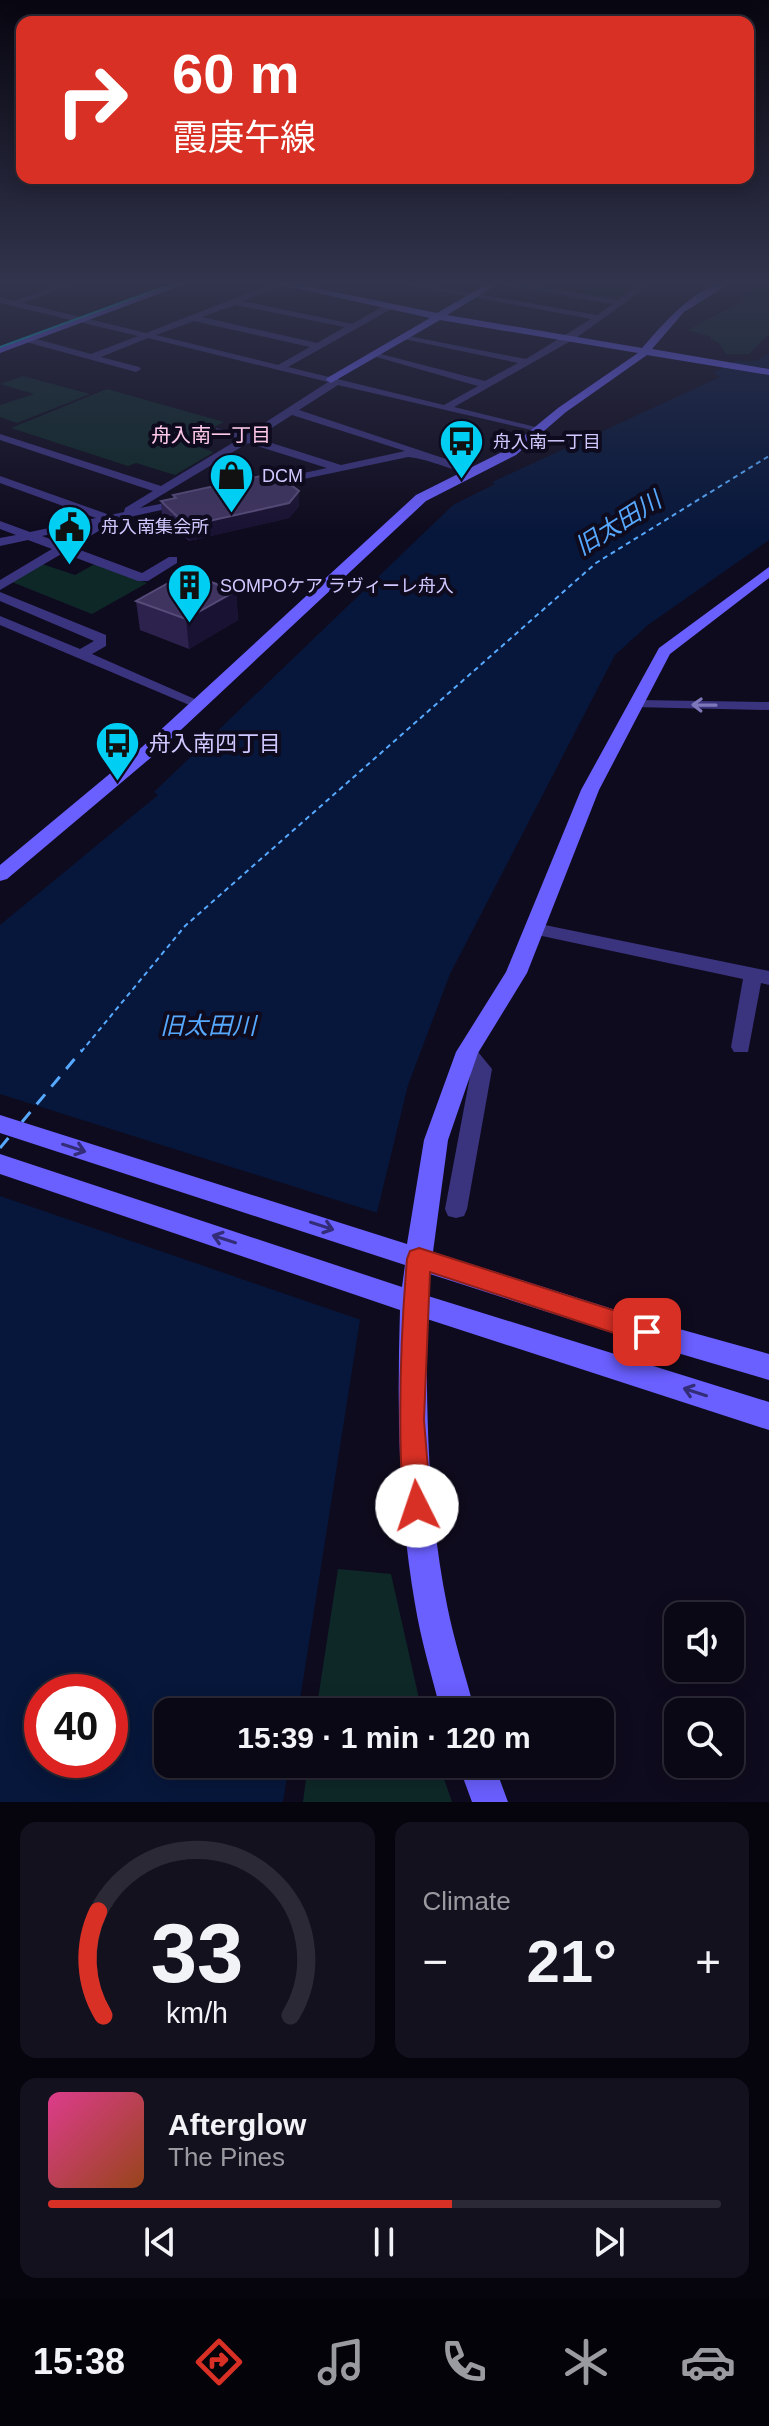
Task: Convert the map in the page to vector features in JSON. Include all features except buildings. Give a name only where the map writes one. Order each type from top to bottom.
[{"type":"street","points":[[122,365],[136,369]]},
{"type":"street","points":[[267,365],[540,431]]},
{"type":"street","points":[[279,368],[284,365]]},
{"type":"street","points":[[125,515],[160,489],[291,411],[358,365]]},
{"type":"street","points":[[416,365],[487,385]]},
{"type":"street","points":[[447,407],[522,365]]},
{"type":"street","points":[[0,875],[148,751],[421,498],[512,452],[562,410],[628,365]]},
{"type":"street","points":[[713,365],[769,372]]},
{"type":"street","points":[[291,411],[472,471]]},
{"type":"street","points":[[220,430],[339,468]]},
{"type":"street","points":[[4,442],[160,489]]},
{"type":"street","points":[[247,488],[420,454]]},
{"type":"street","points":[[0,479],[111,518]]},
{"type":"street","points":[[0,542],[201,498]]},
{"type":"street","points":[[0,586],[111,518]]},
{"type":"street","points":[[0,525],[143,578],[173,560]]},
{"type":"street","points":[[454,1698],[431,1606],[417,1506],[411,1420],[414,1303],[436,1140],[467,1052],[516,973],[590,790],[664,651],[769,571]]},
{"type":"street","points":[[0,596],[101,638],[101,643],[81,654]]},
{"type":"street","points":[[0,620],[199,704]]},
{"type":"street","points":[[638,704],[769,706]]},
{"type":"street","points":[[535,929],[761,976],[741,1047]]},
{"type":"street","points":[[456,1209],[482,1069],[467,1052]]},
{"type":"street","points":[[0,1124],[647,1332],[769,1367]]},
{"type":"street","points":[[0,1164],[414,1303],[769,1416]]},
{"type":"street","points":[[481,1778],[490,1802]]},
{"type":"green space","points":[[23,376],[90,394],[17,423],[0,417],[0,405],[34,394],[0,384]]},
{"type":"green space","points":[[107,389],[224,422],[183,442],[214,452],[175,475],[136,463],[128,466],[11,428]]},
{"type":"green space","points":[[42,564],[75,575],[95,564],[147,583],[92,614],[12,582]]},
{"type":"green space","points":[[338,1569],[391,1574],[419,1698],[318,1698]]},
{"type":"green space","points":[[306,1778],[444,1778],[452,1802],[303,1802]]},
{"type":"water","name":"旧太田川","points":[[727,365],[769,365],[769,540],[648,625],[615,655],[450,974],[408,1085],[377,1212],[300,1698],[154,1698],[154,1778],[287,1778],[283,1802],[0,1802],[0,925],[158,795],[154,792],[453,505],[495,484],[492,482],[720,377],[713,373]]},
{"type":"pier","points":[[0,1094],[381,1214],[364,1321],[0,1196]]},
{"type":"ferry route","points":[[81,1052],[185,926],[596,563],[769,456]]},
{"type":"ferry route","points":[[22,1122],[82,1050]]},
{"type":"ferry route","points":[[0,1148],[10,1136]]},
{"type":"place","name":"舟入南一丁目","points":[[462,481]]},
{"type":"place","name":"DCM","points":[[231,515]]},
{"type":"place","name":"舟入南集会所","points":[[70,566]]},
{"type":"place","name":"SOMPOケア ラヴィーレ舟入","points":[[189,625]]},
{"type":"place","name":"舟入南四丁目","points":[[118,782]]},
{"type":"district","name":"舟入南一丁目","points":[[211,435]]},
{"type":"route","points":[[417,1506],[411,1420],[414,1303],[419,1259],[647,1332]]}]
